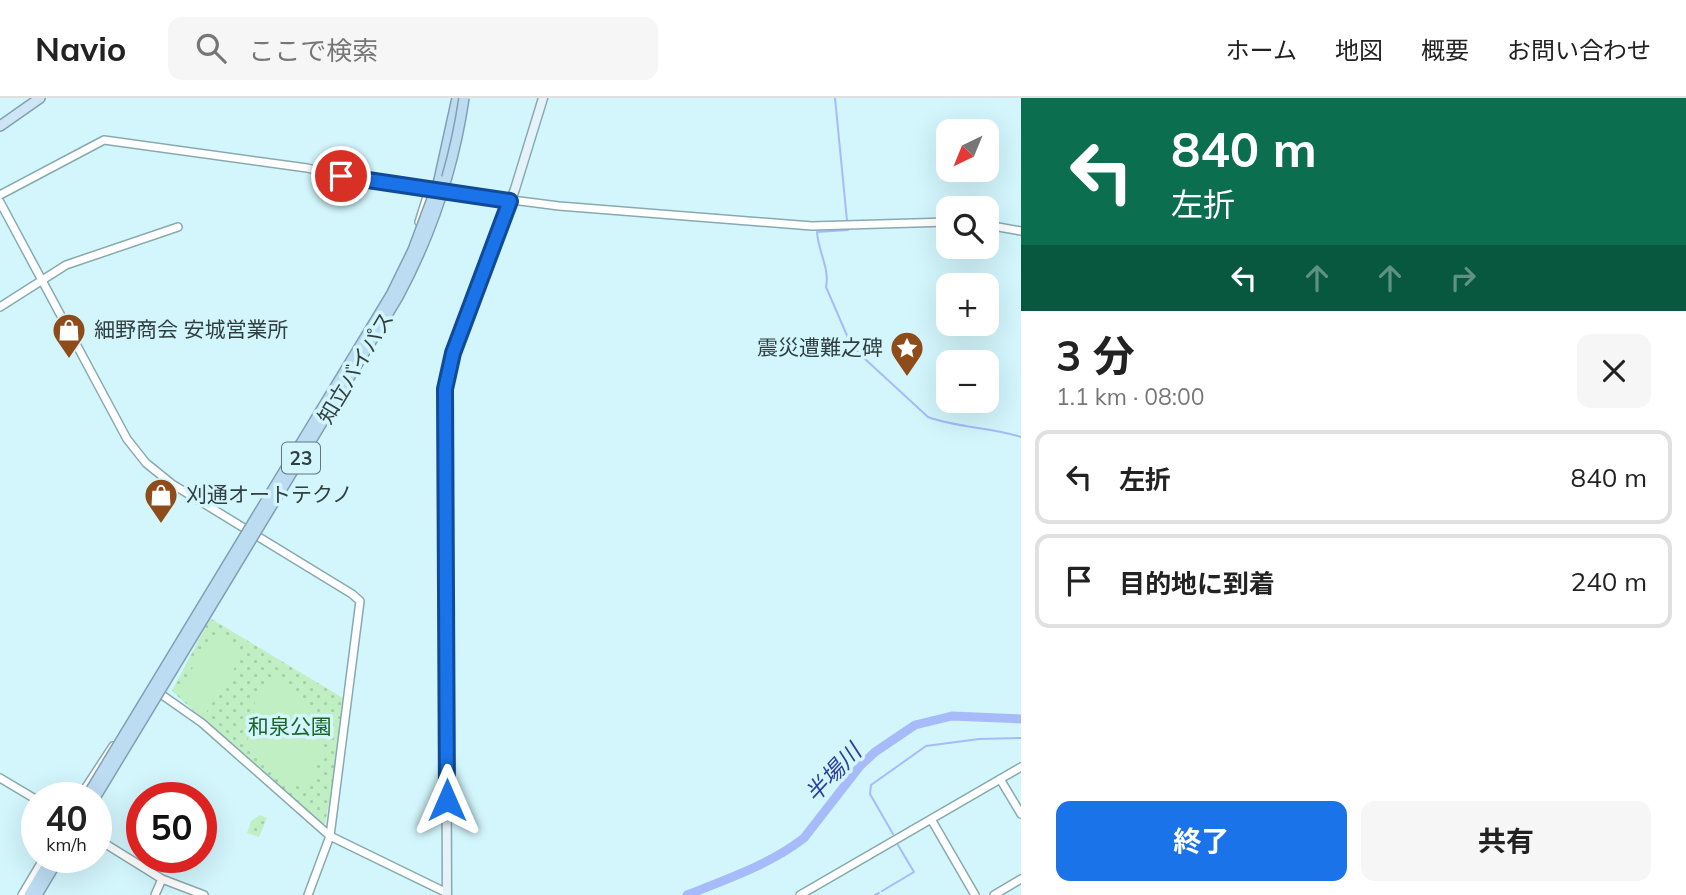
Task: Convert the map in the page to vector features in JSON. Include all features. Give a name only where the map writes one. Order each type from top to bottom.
[{"type":"highway","name":"知立バイパス","points":[[96,782],[392,293],[413,250],[439,180],[454,98]]},
{"type":"highway","name":"知立バイパス","points":[[104,782],[410,275],[439,202],[466,98]]},
{"type":"highway","points":[[29,895],[42,873]]},
{"type":"highway","points":[[37,895],[50,873]]},
{"type":"main road","points":[[0,126],[40,98]]},
{"type":"main road","points":[[447,894],[445,389],[453,353],[510,201],[543,98]]},
{"type":"street","points":[[0,195],[102,140],[307,168],[356,180],[510,201],[812,226],[936,223]]},
{"type":"street","points":[[89,782],[383,302],[412,241],[429,190]]},
{"type":"street","points":[[0,202],[127,439],[139,456],[172,484],[360,601],[330,836],[309,895]]},
{"type":"street","points":[[0,307],[66,265],[178,227]]},
{"type":"street","points":[[999,227],[1021,231]]},
{"type":"street","points":[[148,687],[163,694],[202,723],[330,836],[447,894]]},
{"type":"street","points":[[800,895],[1021,767]]},
{"type":"street","points":[[0,778],[21,790]]},
{"type":"street","points":[[1000,779],[1021,814]]},
{"type":"street","points":[[931,819],[975,895]]},
{"type":"street","points":[[112,848],[162,879],[204,895]]},
{"type":"street","points":[[22,895],[35,873]]},
{"type":"street","points":[[155,895],[162,879]]},
{"type":"street","points":[[994,895],[1021,879]]},
{"type":"green space","name":"和泉公園","points":[[210,618],[348,701],[325,824],[311,817],[172,691]]},
{"type":"green space","points":[[220,637],[245,652],[203,717],[177,694],[209,640]]},
{"type":"green space","points":[[269,681],[284,681],[320,714],[326,723],[322,750],[310,782],[300,787],[290,783],[249,747],[247,734],[259,687]]},
{"type":"green space","points":[[260,815],[267,818],[259,837],[247,833],[251,821]]},
{"type":"waterway","points":[[835,98],[847,221]]},
{"type":"waterway","points":[[848,230],[817,232],[826,273],[826,287],[852,347],[928,417],[1021,437]]},
{"type":"waterway","name":"半場川","points":[[687,895],[762,864],[791,848],[804,838],[860,766],[875,752],[915,725],[952,716],[1021,719]]},
{"type":"waterway","points":[[893,834],[870,794],[871,785],[926,746],[979,739],[1021,738]]},
{"type":"waterway","points":[[882,891],[914,872],[898,845]]},
{"type":"waterway","points":[[875,895],[879,893]]},
{"type":"place","name":"細野商会 安城営業所","points":[[69,360]]},
{"type":"place","name":"震災遭難之碑","points":[[907,378]]},
{"type":"place","name":"刈通オートテクノ","points":[[161,525]]},
{"type":"route","points":[[341,176],[510,201],[453,353],[445,389],[443,435],[447,800]]}]
